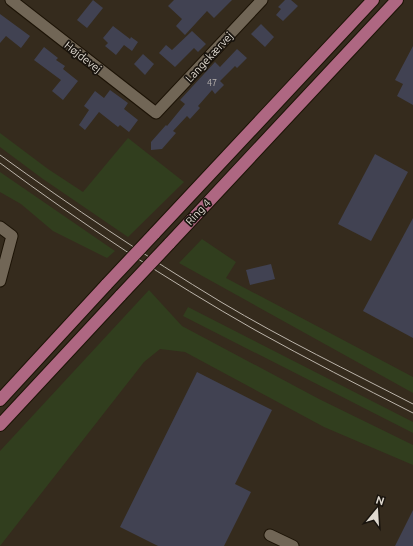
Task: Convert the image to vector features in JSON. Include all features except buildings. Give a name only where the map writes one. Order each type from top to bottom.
[{"type":"main road","name":"Ring 4","points":[[0,400],[373,0]]},
{"type":"main road","name":"Ring 4","points":[[0,425],[397,0]]},
{"type":"street","name":"Højdevej","points":[[11,0],[156,113]]},
{"type":"street","name":"Langekærvej","points":[[156,113],[262,0]]},
{"type":"street","points":[[0,227],[12,236],[0,281]]},
{"type":"street","points":[[270,535],[293,546]]},
{"type":"green space","points":[[0,133],[48,169],[83,192],[128,138],[184,182],[128,237],[43,179],[0,147]]},
{"type":"green space","points":[[0,172],[115,251],[107,258],[53,231],[21,204],[0,192]]},
{"type":"green space","points":[[202,239],[236,262],[226,278],[413,377],[413,393],[179,263]]},
{"type":"green space","points":[[149,290],[182,326],[319,399],[413,445],[413,465],[324,427],[185,352],[160,349],[144,362],[0,546],[0,451]]},
{"type":"green space","points":[[188,307],[413,422],[413,433],[183,316]]},
{"type":"tram line","points":[[0,155],[109,231],[244,316],[413,404]]},
{"type":"tram line","points":[[0,163],[62,208],[157,271],[222,311],[275,341],[413,413]]}]
